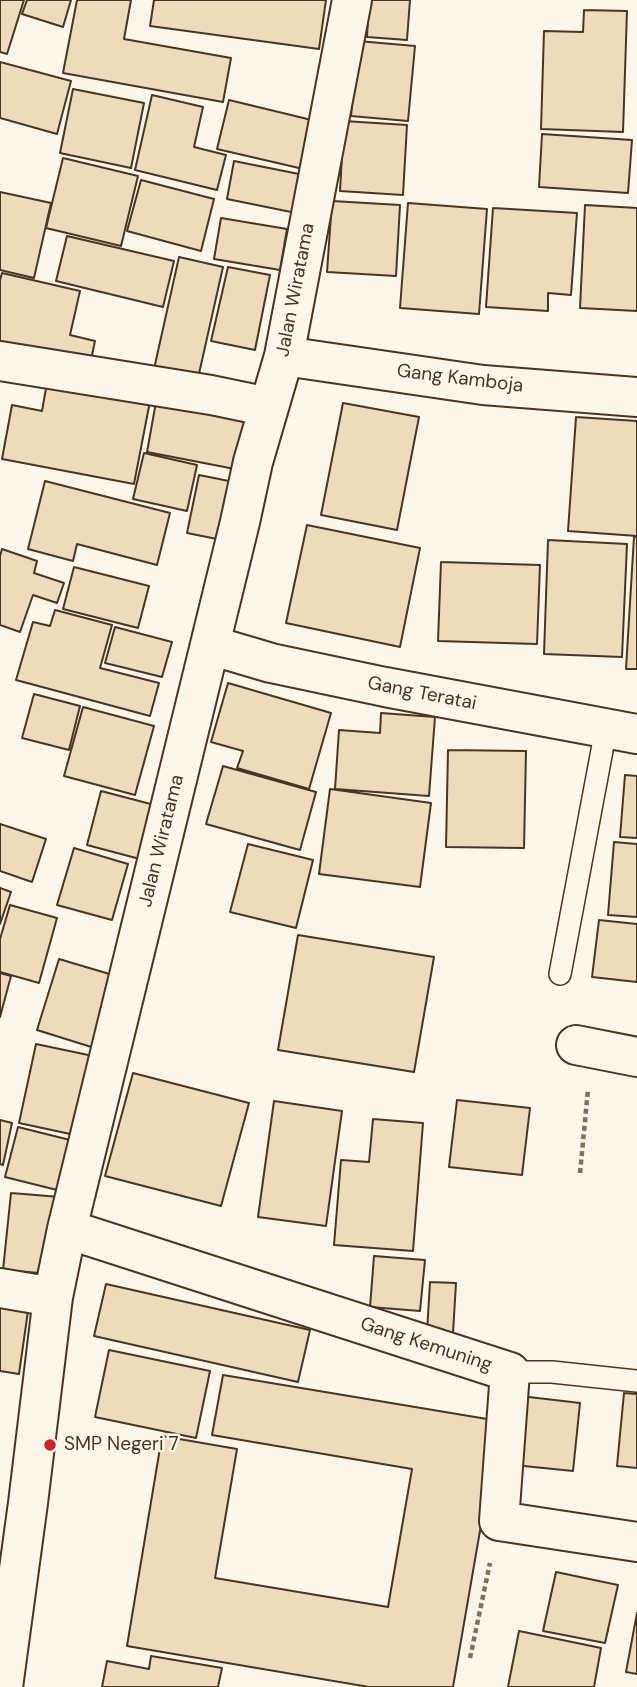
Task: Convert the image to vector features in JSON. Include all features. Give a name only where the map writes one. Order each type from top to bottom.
[{"type":"street","name":"Jalan Wiratama","points":[[3,1687],[53,1297],[67,1229],[253,462],[284,356],[352,0]]},
{"type":"street","name":"Gang Kamboja","points":[[284,356],[483,385],[637,397]]},
{"type":"street","points":[[0,361],[270,407]]},
{"type":"street","name":"Gang Teratai","points":[[210,645],[271,663],[385,687],[622,731]]},
{"type":"street","points":[[584,1047],[637,1057]]},
{"type":"street","name":"Gang Kemuning","points":[[67,1229],[510,1372],[499,1521]]},
{"type":"street","points":[[0,1289],[53,1297]]},
{"type":"street","points":[[499,1521],[637,1542]]},
{"type":"lane","points":[[560,974],[622,731]]},
{"type":"lane","points":[[510,1372],[552,1372],[637,1381]]},
{"type":"path","points":[[580,1173],[584,1047]]},
{"type":"path","points":[[470,1658],[499,1521]]},
{"type":"building","points":[[0,0],[24,0],[7,54],[0,52]]},
{"type":"building","points":[[27,0],[71,0],[63,27],[22,14]]},
{"type":"building","points":[[77,0],[131,0],[124,39],[231,58],[223,102],[63,73]]},
{"type":"building","points":[[154,0],[326,0],[319,49],[150,26]]},
{"type":"building","points":[[369,0],[410,0],[407,40],[367,37]]},
{"type":"building","points":[[584,10],[627,11],[623,132],[541,129],[544,31],[583,32]]},
{"type":"building","points":[[358,41],[415,46],[408,121],[351,116]]},
{"type":"building","points":[[0,62],[71,81],[57,134],[0,118]]},
{"type":"building","points":[[73,89],[144,103],[131,168],[60,153]]},
{"type":"building","points":[[152,95],[203,107],[194,147],[226,155],[217,190],[135,170]]},
{"type":"building","points":[[229,100],[324,123],[312,171],[217,149]]},
{"type":"building","points":[[344,121],[407,125],[403,195],[340,191]]},
{"type":"building","points":[[542,134],[632,140],[628,193],[539,187]]},
{"type":"building","points":[[63,158],[138,176],[121,246],[46,228]]},
{"type":"building","points":[[234,161],[309,176],[301,214],[227,199]]},
{"type":"building","points":[[141,180],[214,199],[201,251],[127,231]]},
{"type":"building","points":[[0,192],[51,203],[34,278],[0,270]]},
{"type":"building","points":[[332,201],[400,205],[396,276],[327,272]]},
{"type":"building","points":[[408,203],[487,209],[479,314],[400,308]]},
{"type":"building","points":[[585,205],[637,208],[637,311],[580,308]]},
{"type":"building","points":[[493,208],[577,213],[571,295],[548,293],[548,311],[486,307]]},
{"type":"building","points":[[221,218],[287,229],[280,270],[214,259]]},
{"type":"building","points":[[67,236],[174,261],[163,307],[56,281]]},
{"type":"building","points":[[179,257],[223,267],[196,387],[152,378]]},
{"type":"building","points":[[228,267],[270,275],[255,350],[211,341]]},
{"type":"building","points":[[2,273],[80,291],[70,335],[95,341],[89,369],[0,348]]},
{"type":"building","points":[[48,377],[151,396],[134,484],[2,459],[12,405],[42,411]]},
{"type":"building","points":[[156,402],[250,419],[240,470],[147,452]]},
{"type":"building","points":[[343,403],[419,417],[397,530],[321,515]]},
{"type":"building","points":[[576,417],[637,421],[637,536],[568,531]]},
{"type":"building","points":[[144,453],[197,465],[187,511],[133,499]]},
{"type":"building","points":[[199,475],[239,483],[227,541],[187,533]]},
{"type":"building","points":[[45,481],[170,513],[157,565],[77,544],[73,561],[28,549]]},
{"type":"building","points":[[307,525],[420,548],[400,647],[286,623]]},
{"type":"building","points":[[634,537],[637,537],[637,669],[626,669]]},
{"type":"building","points":[[548,540],[627,544],[622,657],[544,654]]},
{"type":"building","points":[[2,549],[37,561],[34,573],[64,583],[57,603],[33,595],[20,632],[0,625]]},
{"type":"building","points":[[441,562],[540,565],[537,644],[438,641]]},
{"type":"building","points":[[74,567],[149,586],[138,628],[63,609]]},
{"type":"building","points":[[55,610],[112,625],[100,668],[159,683],[150,716],[16,680],[33,622],[50,626]]},
{"type":"building","points":[[115,627],[172,642],[162,677],[105,663]]},
{"type":"building","points":[[228,683],[331,713],[309,789],[237,768],[243,751],[211,742]]},
{"type":"building","points":[[34,694],[80,706],[69,750],[22,738]]},
{"type":"building","points":[[83,707],[154,726],[135,795],[64,776]]},
{"type":"building","points":[[381,713],[435,717],[429,796],[335,789],[339,730],[380,733]]},
{"type":"building","points":[[448,750],[526,751],[524,848],[446,847]]},
{"type":"building","points":[[223,766],[316,792],[300,850],[206,824]]},
{"type":"building","points":[[625,775],[637,776],[637,838],[620,837]]},
{"type":"building","points":[[330,789],[431,803],[420,887],[319,874]]},
{"type":"building","points":[[101,791],[166,808],[151,862],[87,845]]},
{"type":"building","points":[[0,824],[46,839],[32,882],[0,871]]},
{"type":"building","points":[[614,842],[637,844],[637,917],[608,915]]},
{"type":"building","points":[[248,844],[313,860],[296,928],[230,912]]},
{"type":"building","points":[[74,848],[128,864],[112,920],[57,905]]},
{"type":"building","points":[[0,888],[11,892],[0,924]]},
{"type":"building","points":[[10,905],[57,918],[39,983],[0,972],[0,939]]},
{"type":"building","points":[[599,920],[637,924],[637,982],[592,977]]},
{"type":"building","points":[[298,935],[434,957],[414,1072],[278,1050]]},
{"type":"building","points":[[59,959],[123,978],[101,1050],[37,1030]]},
{"type":"building","points":[[0,973],[11,976],[0,1017]]},
{"type":"building","points":[[36,1044],[93,1056],[75,1135],[19,1123]]},
{"type":"building","points":[[133,1073],[249,1103],[221,1206],[105,1176]]},
{"type":"building","points":[[457,1100],[530,1108],[522,1175],[449,1167]]},
{"type":"building","points":[[274,1101],[342,1111],[326,1226],[258,1217]]},
{"type":"building","points":[[373,1119],[423,1123],[413,1251],[334,1245],[341,1160],[369,1162]]},
{"type":"building","points":[[0,1120],[12,1123],[3,1165],[0,1164]]},
{"type":"building","points":[[18,1127],[74,1141],[61,1191],[5,1177]]},
{"type":"building","points":[[11,1193],[60,1197],[52,1274],[3,1270]]},
{"type":"building","points":[[374,1256],[425,1260],[420,1311],[370,1307]]},
{"type":"building","points":[[430,1282],[456,1283],[453,1333],[427,1332]]},
{"type":"building","points":[[106,1284],[310,1330],[298,1382],[94,1336]]},
{"type":"building","points":[[0,1307],[28,1311],[19,1374],[0,1371]]},
{"type":"building","points":[[109,1350],[210,1371],[196,1438],[95,1417]]},
{"type":"building","points":[[223,1375],[499,1421],[453,1687],[369,1687],[127,1646],[162,1436],[237,1449],[215,1578],[388,1607],[412,1469],[212,1435]]},
{"type":"building","points":[[624,1393],[637,1394],[637,1468],[617,1466]]},
{"type":"building","points":[[512,1395],[580,1403],[573,1471],[504,1464]]},
{"type":"building","points":[[556,1572],[618,1585],[605,1643],[543,1631]]},
{"type":"building","points":[[637,1613],[637,1674],[626,1672]]},
{"type":"building","points":[[519,1631],[601,1648],[594,1687],[508,1687]]},
{"type":"building","points":[[151,1656],[222,1668],[218,1687],[102,1687],[107,1661],[149,1669]]},
{"type":"place","name":"SMP Negeri 7","points":[[50,1445]]}]
